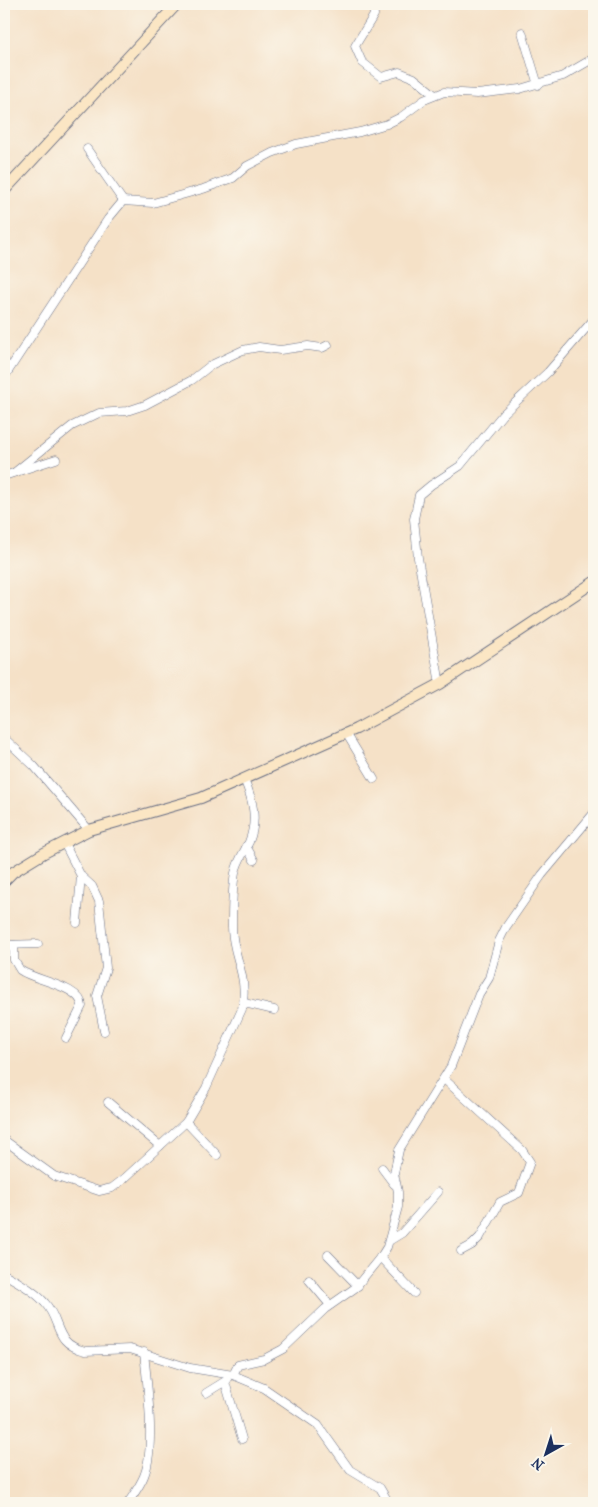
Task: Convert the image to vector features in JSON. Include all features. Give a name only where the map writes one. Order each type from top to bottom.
[{"type":"street","points":[[4,191],[176,4]]},
{"type":"street","points":[[373,4],[374,15],[355,46],[362,62],[380,77],[399,72],[414,78],[435,95]]},
{"type":"street","points":[[522,32],[538,84]]},
{"type":"street","points":[[123,201],[153,203],[210,187],[233,178],[247,166],[272,152],[296,144],[360,132],[387,124],[435,95],[454,92],[477,94],[538,84],[564,76],[594,58]]},
{"type":"street","points":[[87,149],[123,201]]},
{"type":"street","points":[[4,382],[7,367],[108,219],[123,201]]},
{"type":"street","points":[[440,684],[416,543],[414,519],[419,495],[431,484],[460,466],[504,414],[548,372],[594,319]]},
{"type":"street","points":[[15,472],[72,426],[99,413],[127,411],[145,405],[192,380],[211,364],[243,350],[260,347],[280,350],[308,346],[322,348],[328,345]]},
{"type":"street","points":[[4,476],[56,459]]},
{"type":"street","points":[[4,881],[13,872],[89,830],[201,798],[346,733],[440,684],[594,582]]},
{"type":"street","points":[[346,733],[374,779]]},
{"type":"street","points":[[4,738],[34,766],[89,830]]},
{"type":"street","points":[[4,1140],[54,1176],[99,1191],[112,1188],[186,1122],[206,1088],[244,1003],[242,969],[232,929],[235,872],[254,824],[253,799],[244,779]]},
{"type":"street","points":[[206,1394],[225,1382],[238,1365],[264,1359],[283,1349],[330,1305],[358,1286],[380,1258],[389,1241],[398,1207],[394,1172],[399,1150],[444,1079],[459,1048],[479,994],[490,978],[499,941],[506,927],[542,875],[594,813]]},
{"type":"street","points":[[64,843],[81,876],[95,892],[101,912],[106,968],[97,996],[104,1032]]},
{"type":"street","points":[[246,846],[254,860]]},
{"type":"street","points":[[77,923],[81,876]]},
{"type":"street","points":[[4,945],[38,944]]},
{"type":"street","points":[[14,945],[14,960],[20,970],[75,992],[82,1000],[82,1006],[66,1038]]},
{"type":"street","points":[[244,1003],[274,1010]]},
{"type":"street","points":[[444,1079],[522,1150],[530,1162],[519,1193],[500,1202],[480,1237],[472,1245],[461,1251]]},
{"type":"street","points":[[108,1102],[160,1146]]},
{"type":"street","points":[[186,1122],[217,1155]]},
{"type":"street","points":[[382,1168],[397,1187]]},
{"type":"street","points":[[389,1241],[402,1233],[438,1192]]},
{"type":"street","points":[[328,1255],[358,1286]]},
{"type":"street","points":[[380,1258],[414,1293]]},
{"type":"street","points":[[4,1274],[45,1303],[59,1333],[71,1346],[85,1352],[130,1349],[144,1352],[190,1368],[232,1374],[264,1388],[312,1420],[350,1470],[380,1488],[389,1503]]},
{"type":"street","points":[[309,1280],[330,1305]]},
{"type":"street","points":[[128,1503],[144,1476],[148,1455],[149,1416],[144,1352]]},
{"type":"street","points":[[225,1382],[242,1439]]}]
